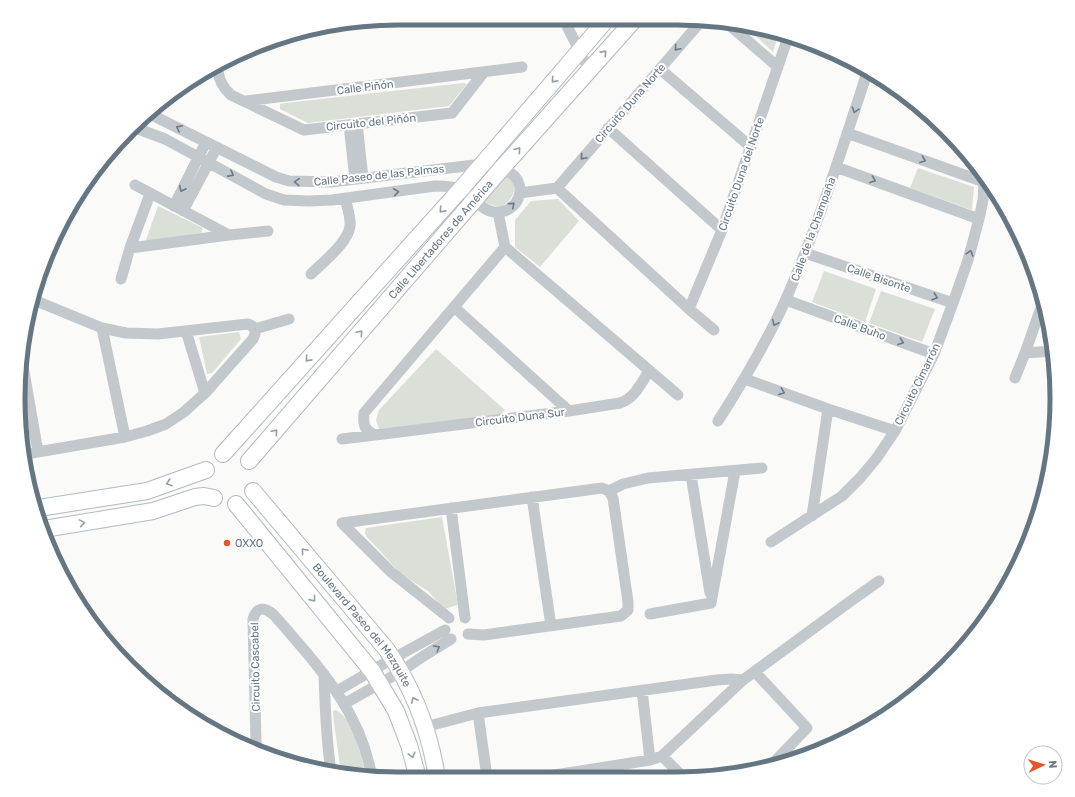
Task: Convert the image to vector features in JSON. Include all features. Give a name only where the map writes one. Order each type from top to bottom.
[{"type":"street","points":[[566,25],[589,70]]},
{"type":"street","name":"Calle Libertadores de América","points":[[223,454],[461,189],[602,25]]},
{"type":"street","name":"Calle Libertadores de América","points":[[249,461],[474,200],[630,25]]},
{"type":"street","name":"Circuito Duna Norte","points":[[557,188],[697,26]]},
{"type":"street","points":[[735,30],[778,67]]},
{"type":"street","name":"Circuito Duna del Norte","points":[[689,308],[722,230],[786,42]]},
{"type":"street","name":"Calle Piñón","points":[[245,101],[522,67]]},
{"type":"street","points":[[660,69],[751,147]]},
{"type":"street","name":"Circuito del Piñón","points":[[218,72],[219,79],[225,90],[231,95],[304,130],[452,113],[484,72]]},
{"type":"street","name":"Calle de la Champaña","points":[[718,422],[767,339],[786,300],[805,253],[866,77]]},
{"type":"street","name":"Calle Paseo de las Palmas","points":[[154,116],[276,177],[289,181],[331,182],[483,164],[502,168]]},
{"type":"street","points":[[353,124],[364,178],[375,194]]},
{"type":"street","points":[[608,128],[722,230]]},
{"type":"street","name":"Calle Paseo de las Palmas","points":[[139,129],[165,139],[266,194],[284,200],[332,200],[435,186],[449,186],[461,189]]},
{"type":"street","points":[[847,133],[977,177]]},
{"type":"street","points":[[178,208],[198,157],[206,142]]},
{"type":"street","points":[[178,208],[209,162],[217,147]]},
{"type":"street","points":[[836,166],[979,219]]},
{"type":"street","points":[[461,189],[491,212],[503,211],[512,206],[519,198],[520,186],[514,175],[502,168]]},
{"type":"street","points":[[331,182],[332,200]]},
{"type":"street","points":[[135,185],[229,235]]},
{"type":"street","name":"Circuito Cimarrón","points":[[770,542],[842,496],[876,459],[895,431],[934,354],[953,303],[968,260],[979,219],[983,200],[984,186]]},
{"type":"street","points":[[520,193],[557,188],[714,330]]},
{"type":"street","points":[[121,279],[130,248],[150,194]]},
{"type":"street","points":[[311,274],[344,242],[348,234],[350,221],[345,198]]},
{"type":"street","points":[[498,212],[504,248],[678,395]]},
{"type":"street","points":[[130,248],[268,231]]},
{"type":"street","points":[[375,435],[367,430],[363,423],[364,413],[504,248]]},
{"type":"street","name":"Calle Bisonte","points":[[805,253],[953,303]]},
{"type":"street","name":"Calle Buho","points":[[786,300],[934,354]]},
{"type":"street","points":[[38,302],[102,328],[126,333],[158,334],[248,324],[255,329]]},
{"type":"street","points":[[454,307],[569,411]]},
{"type":"street","points":[[1015,378],[1039,312]]},
{"type":"street","points":[[255,329],[290,319]]},
{"type":"street","points":[[102,328],[125,437]]},
{"type":"street","points":[[29,453],[125,437],[147,432],[166,424],[184,412],[204,393],[253,339],[255,329]]},
{"type":"street","points":[[186,331],[204,393]]},
{"type":"street","points":[[1025,353],[1047,351]]},
{"type":"street","name":"Circuito Duna Sur","points":[[342,439],[569,411],[620,403],[632,396],[649,371]]},
{"type":"street","points":[[745,378],[828,409],[895,431]]},
{"type":"street","points":[[26,381],[38,452]]},
{"type":"street","points":[[812,516],[828,409]]},
{"type":"street","points":[[48,528],[153,511],[204,496],[214,498],[224,503],[236,504],[249,497],[253,490],[253,476],[249,461],[246,458],[237,454],[228,453],[223,454],[213,460],[206,470],[205,482],[214,498]]},
{"type":"street","points":[[610,491],[623,484],[648,478],[762,468]]},
{"type":"street","points":[[42,507],[147,490],[206,470]]},
{"type":"street","points":[[711,603],[735,471]]},
{"type":"street","points":[[691,475],[711,603]]},
{"type":"street","points":[[449,618],[391,572],[342,523],[602,488],[610,491],[613,498],[628,610],[621,616],[484,635],[468,634]]},
{"type":"street","name":"Boulevard Paseo del Mezquite","points":[[253,490],[387,650],[416,704],[425,727],[436,772]]},
{"type":"street","points":[[532,497],[551,626]]},
{"type":"street","name":"Boulevard Paseo del Mezquite","points":[[236,504],[376,677],[396,711],[409,746],[416,772]]},
{"type":"street","points":[[451,508],[465,618],[470,626],[468,634],[461,640],[456,640],[448,635],[445,626],[446,621],[454,616],[465,618]]},
{"type":"street","points":[[574,772],[650,760],[662,756],[743,680],[879,581]]},
{"type":"street","points":[[650,614],[711,603]]},
{"type":"street","name":"Circuito Cascabel","points":[[257,744],[253,620],[257,611],[260,609],[266,609],[274,615],[324,674],[336,691],[356,726],[369,760],[371,771]]},
{"type":"street","points":[[336,691],[376,677],[396,665],[422,657],[448,635]]},
{"type":"street","points":[[344,704],[376,677],[448,635]]},
{"type":"street","points":[[755,672],[807,728],[778,757]]},
{"type":"street","points":[[324,674],[325,716],[330,766]]},
{"type":"street","points":[[425,727],[478,713],[717,680],[743,680]]},
{"type":"street","points":[[642,690],[650,760]]},
{"type":"street","points":[[478,713],[486,772]]},
{"type":"street","points":[[662,756],[678,772]]},
{"type":"shaded area","points":[[752,33],[777,39],[773,52]]},
{"type":"shaded area","points":[[464,83],[467,84],[449,106],[308,123],[280,109],[280,104],[285,103]]},
{"type":"shaded area","points":[[918,168],[974,187],[972,210],[910,188]]},
{"type":"shaded area","points":[[505,173],[511,178],[514,184],[514,191],[508,202],[501,206],[494,206],[483,201]]},
{"type":"shaded area","points":[[558,199],[579,221],[540,267],[515,247],[515,220],[531,201]]},
{"type":"shaded area","points":[[158,206],[203,228],[201,233],[149,242],[146,240]]},
{"type":"shaded area","points":[[824,271],[876,289],[865,322],[812,302]]},
{"type":"shaded area","points":[[881,291],[935,309],[922,342],[869,323]]},
{"type":"shaded area","points":[[239,332],[241,339],[212,373],[207,374],[199,337]]},
{"type":"shaded area","points":[[436,349],[505,410],[500,415],[379,429],[376,420],[379,410]]},
{"type":"shaded area","points":[[442,517],[458,605],[444,609],[428,591],[401,574],[365,533],[366,528]]},
{"type":"shaded area","points":[[335,710],[341,713],[347,720],[356,739],[364,770],[340,767],[333,711]]},
{"type":"place","name":"OXXO","points":[[227,543]]}]
